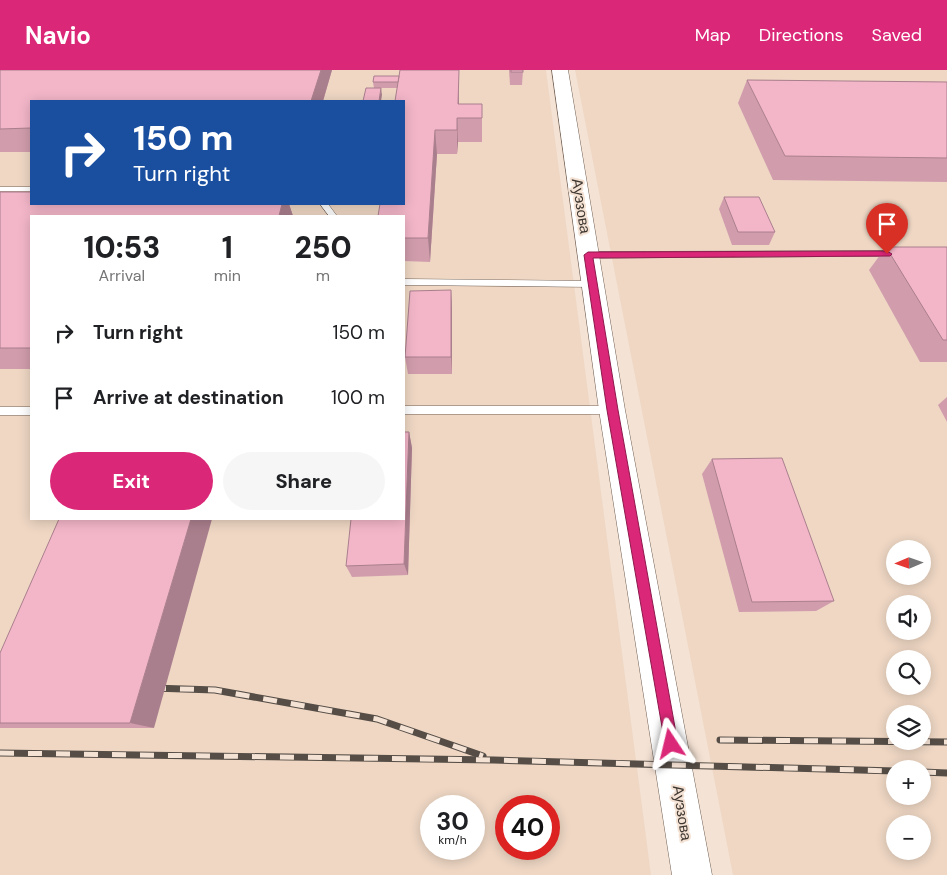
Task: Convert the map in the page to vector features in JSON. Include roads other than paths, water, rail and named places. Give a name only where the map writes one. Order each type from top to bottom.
[{"type":"street","name":"Ауэзова","points":[[560,70],[612,410],[692,875]]},
{"type":"lane","points":[[0,189],[30,189]]},
{"type":"lane","points":[[588,255],[907,254]]},
{"type":"lane","points":[[405,282],[593,284]]},
{"type":"lane","points":[[405,410],[612,410]]},
{"type":"lane","points":[[0,411],[30,411]]},
{"type":"railway","points":[[152,688],[215,690],[377,719],[483,756]]},
{"type":"railway","points":[[720,740],[947,742]]},
{"type":"railway","points":[[0,753],[494,760],[886,771]]},
{"type":"railway","points":[[931,772],[947,773]]}]
